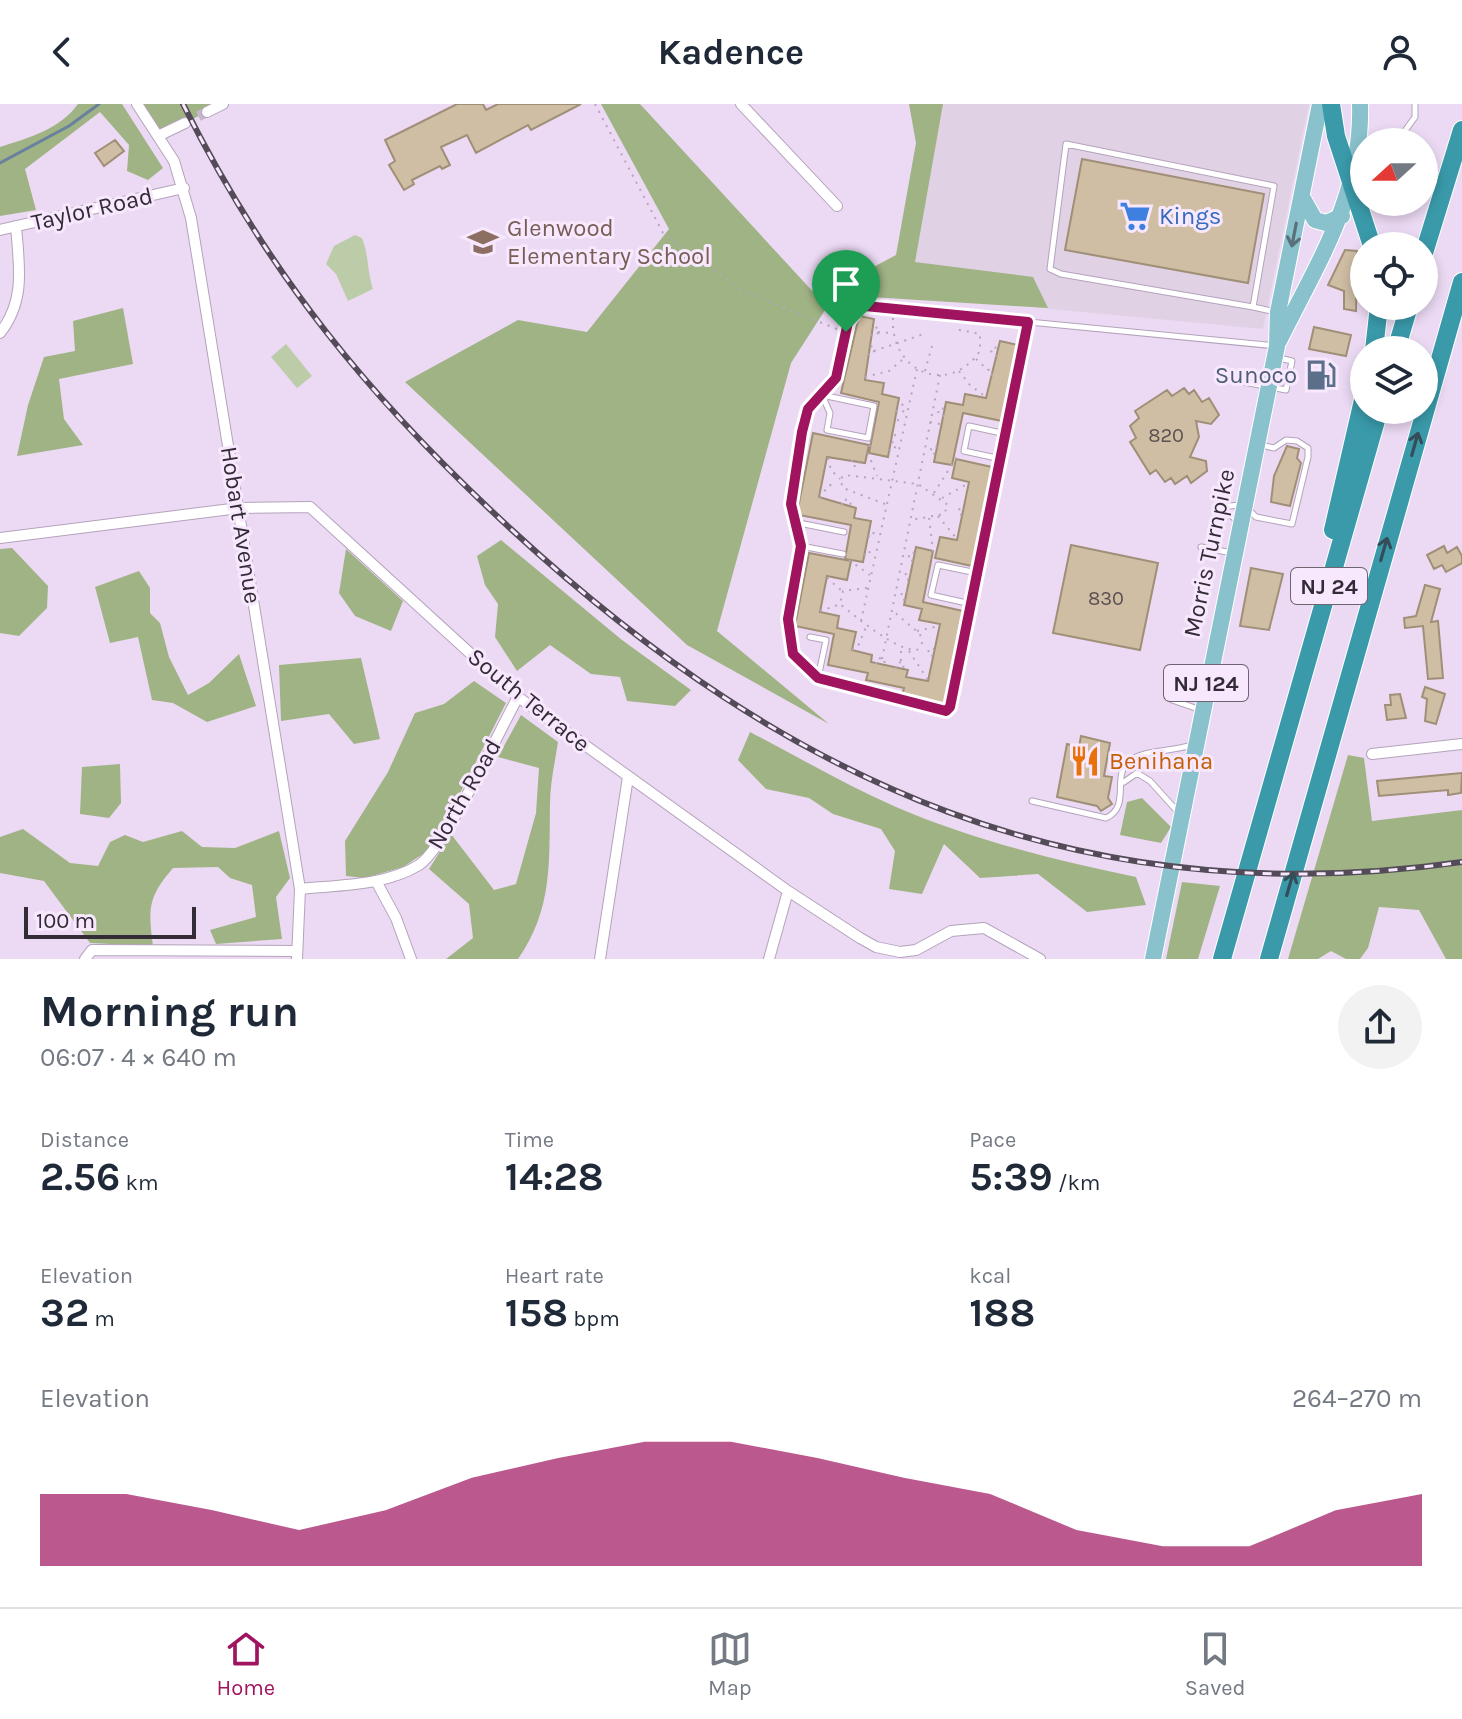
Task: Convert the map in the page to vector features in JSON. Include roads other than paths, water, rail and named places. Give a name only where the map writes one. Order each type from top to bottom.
[{"type":"highway","points":[[1331,104],[1336,136],[1350,179]]},
{"type":"highway","points":[[1430,232],[1462,130]]},
{"type":"highway","name":"NJ 24","points":[[1269,959],[1462,282]]},
{"type":"highway","points":[[1279,762],[1357,424]]},
{"type":"highway","name":"NJ 24","points":[[1222,959],[1375,424]]},
{"type":"main road","name":"Morris Turnpike","points":[[1153,959],[1194,744],[1276,351],[1278,312],[1320,104]]},
{"type":"main road","name":"Morris Turnpike","points":[[1359,128],[1360,104]]},
{"type":"main road","name":"Morris Turnpike","points":[[1276,351],[1342,216],[1350,191]]},
{"type":"main road","points":[[1302,195],[1308,213],[1315,220],[1326,223],[1342,216]]},
{"type":"street","name":"Hobart Avenue","points":[[137,104],[160,135],[184,188],[300,889],[297,955]]},
{"type":"street","points":[[207,112],[223,104]]},
{"type":"street","points":[[741,104],[837,206]]},
{"type":"street","points":[[160,135],[185,123]]},
{"type":"street","name":"Taylor Road","points":[[0,230],[184,188]]},
{"type":"street","points":[[0,333],[13,315],[20,292],[16,226]]},
{"type":"street","name":"South Terrace","points":[[0,538],[239,508],[298,505],[322,515],[518,697],[788,891],[876,947],[915,955],[951,931],[973,927],[996,932],[1040,959]]},
{"type":"street","name":"North Road","points":[[300,889],[376,881],[419,864],[432,853],[518,697]]},
{"type":"street","points":[[1372,754],[1462,744]]},
{"type":"street","points":[[600,959],[628,777]]},
{"type":"street","points":[[376,881],[396,918],[411,959]]},
{"type":"street","points":[[769,959],[788,891]]},
{"type":"street","points":[[86,956],[92,950],[297,955]]},
{"type":"lane","points":[[1408,128],[1415,117],[1415,104]]},
{"type":"lane","points":[[1253,307],[1274,186],[1066,144],[1050,269],[1061,274],[1278,312]]},
{"type":"lane","points":[[1028,322],[946,711],[818,678],[793,654],[789,629],[801,546],[791,504],[808,409],[836,378],[846,332],[858,308],[1028,322],[1276,351]]},
{"type":"lane","points":[[1233,380],[1268,386]]},
{"type":"lane","points":[[822,395],[874,406],[868,438],[827,430],[830,413],[822,395]]},
{"type":"lane","points":[[1001,459],[964,451],[966,439],[969,426],[1006,434]]},
{"type":"lane","points":[[1241,513],[1216,507],[1292,524],[1308,457],[1308,448],[1297,441],[1286,440],[1274,448],[1256,444]]},
{"type":"lane","points":[[793,521],[844,532]]},
{"type":"lane","points":[[801,546],[843,554]]},
{"type":"lane","points":[[1201,547],[1233,553]]},
{"type":"lane","points":[[971,604],[931,595],[938,565],[977,573]]},
{"type":"lane","points":[[810,637],[826,640],[818,678]]},
{"type":"lane","points":[[1172,700],[1201,710]]},
{"type":"lane","points":[[1032,801],[1106,818],[1115,814],[1123,783],[1122,770],[1134,758],[1194,744]]},
{"type":"lane","points":[[1123,783],[1137,773],[1145,776],[1180,814]]},
{"type":"waterway","points":[[0,163],[69,126],[99,104]]},
{"type":"tunnel","points":[[185,123],[207,112]]},
{"type":"railway","points":[[183,104],[251,225],[288,280],[327,333],[413,433],[512,530],[617,620],[724,697],[834,761],[948,812],[1067,848],[1192,869],[1323,874],[1462,862]]},
{"type":"place","name":"Kings","points":[[1135,216]]},
{"type":"place","name":"Glenwood Elementary School","points":[[483,242]]},
{"type":"place","name":"Sunoco","points":[[1321,375]]},
{"type":"place","name":"Benihana","points":[[1085,761]]}]
